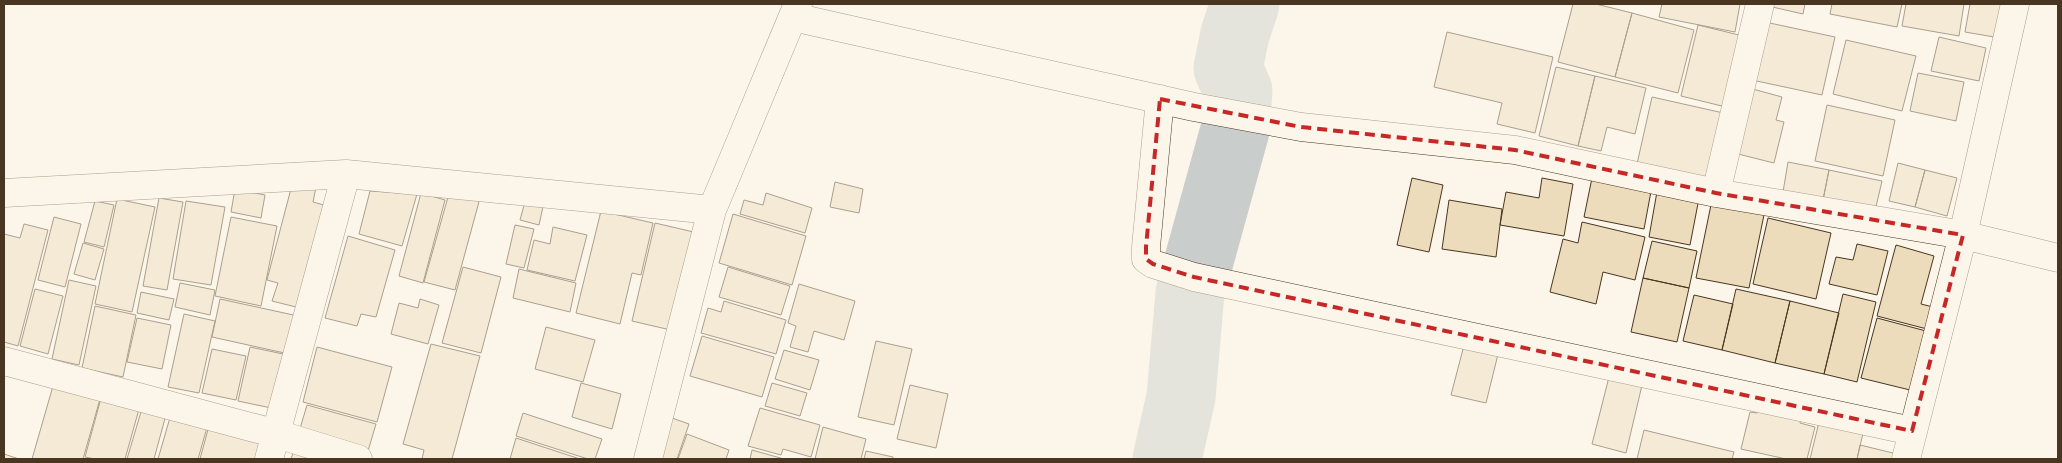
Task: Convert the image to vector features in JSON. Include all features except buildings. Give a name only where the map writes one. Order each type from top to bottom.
[{"type":"street","points":[[1716,194],[1760,4]]},
{"type":"street","points":[[1906,459],[1963,235],[2015,4]]},
{"type":"street","points":[[648,459],[712,210],[796,10],[1194,107],[1301,127],[1515,150],[1716,194],[1963,235],[2058,258]]},
{"type":"street","points":[[1160,99],[1146,247],[1146,259],[1152,264],[1194,277],[1912,431]]},
{"type":"street","points":[[4,193],[346,174],[712,210]]},
{"type":"street","points":[[270,459],[346,174]]},
{"type":"street","points":[[4,362],[277,434],[358,459]]},
{"type":"highlighted area","points":[[1160,99],[1301,127],[1515,150],[1716,193],[1963,235],[1912,431],[1194,277],[1153,264],[1146,259],[1146,247]]},
{"type":"waterway","points":[[1167,459],[1181,397],[1190,293],[1235,130],[1238,91],[1228,68],[1235,34],[1245,4]]}]
